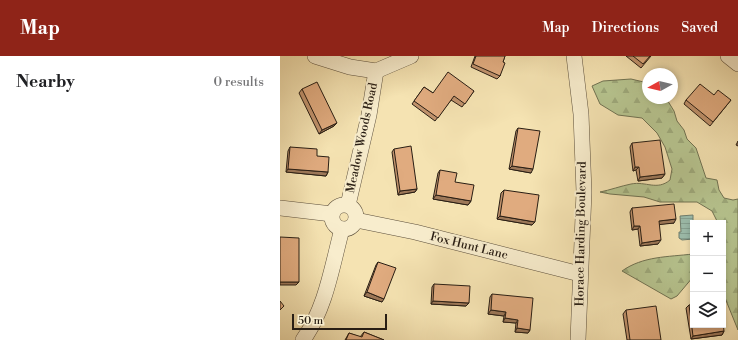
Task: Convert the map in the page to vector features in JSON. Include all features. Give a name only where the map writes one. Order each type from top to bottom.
[{"type":"street","points":[[315,56],[350,67],[376,71],[411,56]]},
{"type":"street","name":"Horace Harding Boulevard","points":[[574,56],[581,114],[584,192],[578,340]]},
{"type":"street","points":[[728,56],[738,64]]},
{"type":"street","name":"Meadow Woods Road","points":[[348,205],[369,115],[376,71]]},
{"type":"street","points":[[340,205],[348,205],[356,213],[356,220],[349,228],[342,229],[335,225],[332,214],[340,205]]},
{"type":"street","points":[[280,208],[332,214]]},
{"type":"street","name":"Fox Hunt Lane","points":[[356,220],[415,232],[580,274]]},
{"type":"street","points":[[303,340],[312,328],[320,308],[342,229]]},
{"type":"green space","points":[[631,79],[642,82],[642,104],[670,104],[677,121],[684,130],[687,139],[696,148],[706,178],[717,180],[719,190],[724,198],[733,200],[738,199],[738,330],[726,300],[726,220],[716,220],[712,211],[697,202],[660,202],[644,197],[600,192],[636,183],[661,185],[670,180],[672,169],[665,147],[657,133],[642,118],[618,115],[600,104],[592,86],[603,81]]},
{"type":"green space","points":[[690,254],[690,281],[677,296],[671,299],[622,271],[638,262]]},
{"type":"shaded area","points":[[693,215],[693,220],[690,220],[690,239],[682,240],[679,238],[679,232],[681,232],[680,216]]},
{"type":"building","points":[[476,56],[505,56],[503,62],[505,63],[500,76],[473,64]]},
{"type":"building","points":[[633,56],[650,56],[643,64]]},
{"type":"building","points":[[448,72],[474,91],[465,104],[454,96],[438,118],[414,101],[424,87],[433,93]]},
{"type":"building","points":[[317,82],[337,123],[322,130],[302,89]]},
{"type":"building","points":[[700,84],[714,95],[718,90],[731,100],[713,122],[686,100]]},
{"type":"building","points":[[518,128],[540,131],[533,169],[512,166]]},
{"type":"building","points":[[660,140],[665,174],[640,177],[639,167],[635,167],[632,143]]},
{"type":"building","points":[[411,146],[417,189],[400,191],[394,149]]},
{"type":"building","points":[[290,147],[317,149],[317,156],[329,157],[328,172],[288,169]]},
{"type":"building","points":[[440,170],[457,173],[455,182],[474,185],[471,201],[436,195]]},
{"type":"building","points":[[504,190],[539,195],[535,222],[500,216]]},
{"type":"building","points":[[674,204],[676,219],[659,221],[661,240],[642,243],[640,226],[634,226],[632,208]]},
{"type":"building","points":[[280,237],[299,238],[299,282],[280,282]]},
{"type":"building","points":[[378,262],[396,268],[384,299],[367,292]]},
{"type":"building","points":[[434,284],[470,286],[469,303],[433,301]]},
{"type":"building","points":[[492,294],[533,298],[530,330],[517,328],[518,320],[505,318],[506,312],[491,310]]},
{"type":"building","points":[[280,301],[284,306],[280,310]]},
{"type":"building","points":[[656,306],[661,340],[630,340],[626,310]]},
{"type":"building","points":[[692,328],[724,328],[724,331],[693,336]]},
{"type":"building","points":[[364,332],[384,340],[346,340],[349,333],[362,337]]}]
